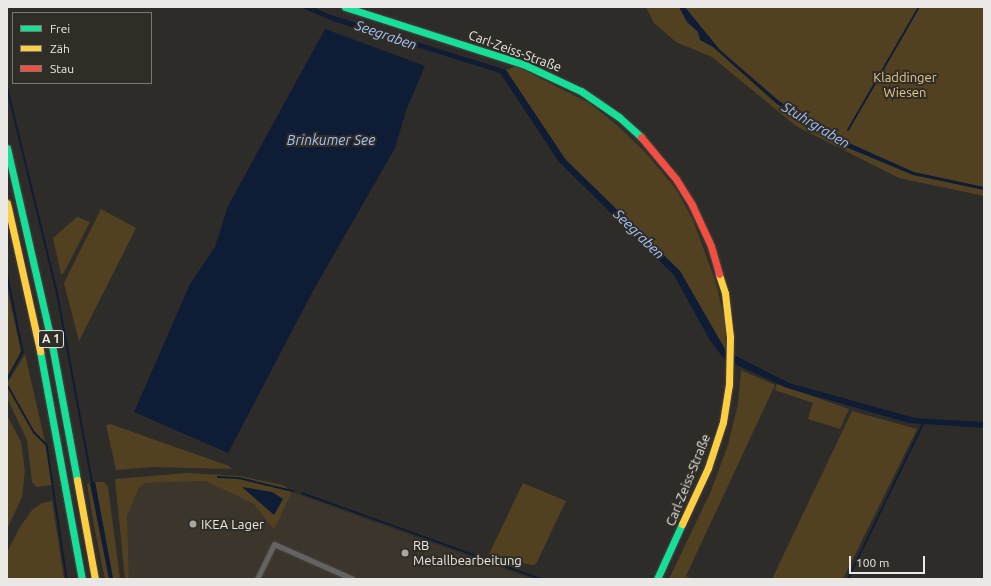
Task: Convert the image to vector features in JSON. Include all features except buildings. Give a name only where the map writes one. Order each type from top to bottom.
[{"type":"main road","name":"Carl-Zeiss-Straße","points":[[345,7],[499,55],[548,74],[581,91],[628,125],[658,155],[676,178],[705,231],[724,293],[730,350],[726,407],[714,452],[696,497],[657,579]]},
{"type":"main road","name":"A 1","points":[[7,148],[52,345],[95,579]]},
{"type":"main road","name":"A 1","points":[[7,203],[39,348],[82,579]]},
{"type":"street","points":[[257,579],[274,544],[353,579]]},
{"type":"shaded area","points":[[205,481],[254,504],[274,530],[292,492],[532,579],[129,579],[127,516],[139,488],[145,483]]},
{"type":"green space","name":"Kladdinger Wiesen","points":[[646,7],[984,7],[984,196],[899,178],[796,126],[712,57],[676,42],[654,23]]},
{"type":"green space","points":[[516,66],[589,103],[617,125],[645,152],[676,189],[693,220],[715,280],[725,320],[726,351],[680,271],[566,160],[556,148],[506,70]]},
{"type":"green space","points":[[101,209],[136,228],[79,341],[64,283]]},
{"type":"green space","points":[[77,217],[90,222],[63,274],[61,274],[53,238]]},
{"type":"green space","points":[[7,288],[21,351],[7,378]]},
{"type":"green space","points":[[25,354],[46,446],[52,485],[37,487],[32,482],[27,440],[7,398],[7,384]]},
{"type":"green space","points":[[741,370],[775,385],[686,576],[692,579],[669,579],[711,491],[728,445],[738,404]]},
{"type":"green space","points":[[777,384],[849,409],[840,429],[808,419],[813,403],[775,390]]},
{"type":"green space","points":[[852,411],[917,429],[843,579],[772,579]]},
{"type":"green space","points":[[7,415],[21,442],[25,471],[22,497],[7,529]]},
{"type":"green space","points":[[110,424],[229,466],[232,469],[153,467],[116,470],[106,425]]},
{"type":"green space","points":[[186,473],[240,476],[283,485],[292,492],[274,530],[254,504],[205,481],[145,483],[139,488],[127,516],[129,579],[125,579],[115,479]]},
{"type":"green space","points":[[95,482],[104,482],[108,487],[120,579],[113,579]]},
{"type":"green space","points":[[90,483],[109,579],[105,579],[94,526],[87,484]]},
{"type":"green space","points":[[523,483],[566,501],[536,564],[531,565],[489,554]]},
{"type":"green space","points":[[52,501],[64,579],[7,579],[7,552],[20,527],[32,510],[42,503]]},
{"type":"water","name":"Seegraben","points":[[300,7],[313,7],[328,14],[506,70],[566,160],[680,271],[726,351],[789,383],[915,418],[984,422],[984,428],[909,423],[787,388],[724,359],[709,339],[674,275],[559,162],[500,73],[333,21]]},
{"type":"water","points":[[679,7],[685,7],[720,50],[779,101],[831,135],[914,172],[984,187],[984,190],[913,175],[841,145],[777,104],[713,47],[700,40],[698,32],[687,22]]},
{"type":"water","name":"Brinkumer See","points":[[325,29],[425,66],[407,108],[395,148],[313,291],[228,453],[134,412],[190,284],[215,247],[228,206]]},
{"type":"water","points":[[95,482],[113,579],[109,579],[90,483]]},
{"type":"water","points":[[242,487],[272,492],[283,499],[274,515]]},
{"type":"waterway","name":"Stuhrgraben","points":[[848,130],[919,7]]},
{"type":"waterway","points":[[7,86],[58,296],[93,485]]},
{"type":"waterway","points":[[7,272],[23,352],[7,381]]},
{"type":"waterway","points":[[7,384],[34,432],[47,445],[67,579]]},
{"type":"waterway","points":[[848,579],[923,424]]},
{"type":"waterway","points":[[218,477],[239,478],[293,491]]},
{"type":"waterway","points":[[302,493],[541,579]]},
{"type":"traffic: fast","points":[[345,7],[523,64],[581,91],[619,117],[641,137]]},
{"type":"traffic: fast","points":[[7,148],[52,345],[77,480]]},
{"type":"traffic: fast","points":[[40,351],[82,579]]},
{"type":"traffic: fast","points":[[657,579],[682,524]]},
{"type":"traffic: slow","points":[[7,203],[40,351]]},
{"type":"traffic: slow","points":[[682,524],[708,468],[723,422],[729,385],[730,337],[725,293],[719,274]]},
{"type":"traffic: slow","points":[[77,480],[95,579]]},
{"type":"traffic: jam","points":[[641,137],[676,179],[692,205],[711,246],[719,274]]},
{"type":"place","name":"IKEA Lager","points":[[193,524]]},
{"type":"place","name":"RB Metallbearbeitung","points":[[405,553]]}]
